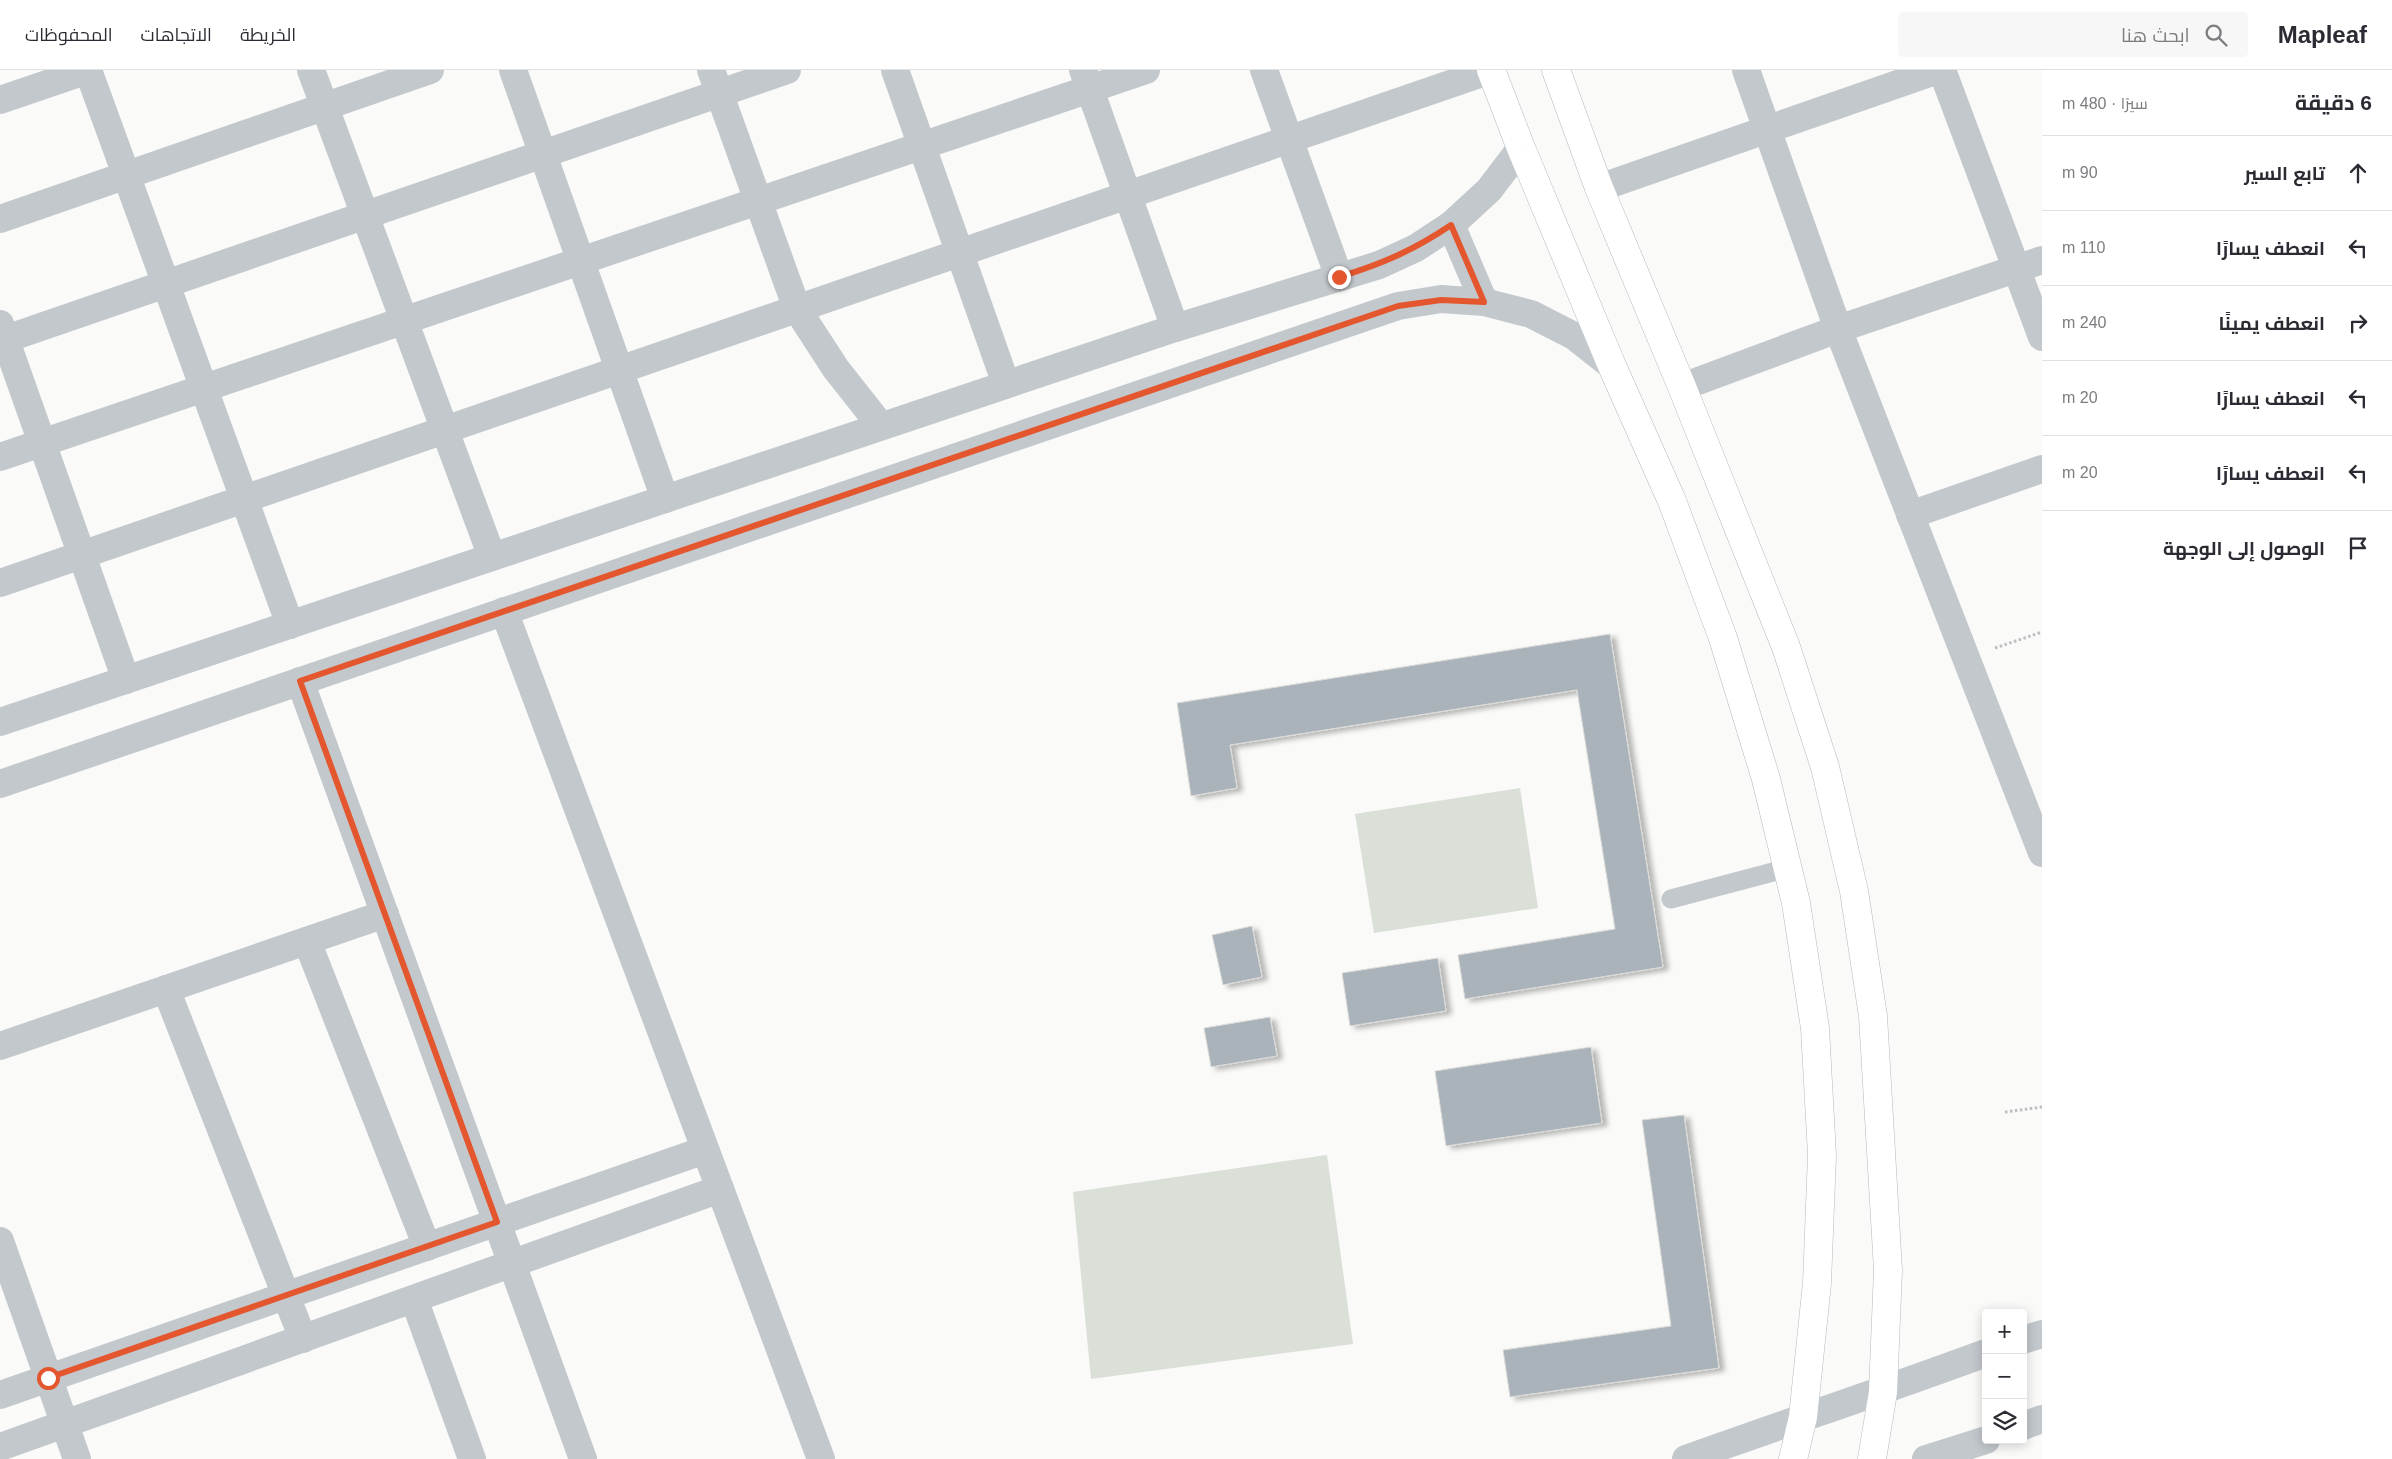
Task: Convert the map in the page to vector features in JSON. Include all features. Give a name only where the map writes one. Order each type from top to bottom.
[{"type":"main road","points":[[1491,70],[1521,148],[1612,366],[1672,500],[1723,638],[1766,779],[1796,903],[1815,1028],[1822,1155],[1817,1283],[1803,1417],[1793,1459]]},
{"type":"main road","points":[[1556,70],[1599,188],[1682,387],[1786,647],[1825,767],[1854,891],[1873,1016],[1888,1270],[1883,1392],[1872,1459]]},
{"type":"street","points":[[0,100],[88,70],[290,625]]},
{"type":"street","points":[[311,70],[492,557]]},
{"type":"street","points":[[0,218],[430,70]]},
{"type":"street","points":[[513,70],[665,499]]},
{"type":"street","points":[[126,680],[2,334],[166,284],[542,154],[715,82],[787,70]]},
{"type":"street","points":[[895,70],[1006,384]]},
{"type":"street","points":[[0,457],[922,146],[1086,80],[1146,70]]},
{"type":"street","points":[[1264,70],[1339,277]]},
{"type":"street","points":[[0,583],[1491,70]]},
{"type":"street","points":[[1746,70],[1838,329],[2042,852]]},
{"type":"street","points":[[1599,188],[1940,70],[2029,264],[2042,338]]},
{"type":"street","points":[[1086,80],[1175,328]]},
{"type":"street","points":[[715,82],[797,309],[836,369],[881,426]]},
{"type":"street","points":[[0,722],[1006,384],[1175,328],[1379,265],[1416,248],[1451,225],[1489,190],[1521,148]]},
{"type":"street","points":[[1451,225],[1484,302]]},
{"type":"street","points":[[1682,387],[1838,329],[2029,264]]},
{"type":"street","points":[[0,784],[1398,306],[1441,300],[1484,302],[1531,314],[1574,336],[1612,366]]},
{"type":"street","points":[[1910,515],[2042,469]]},
{"type":"street","points":[[504,611],[821,1459]]},
{"type":"street","points":[[300,681],[583,1459]]},
{"type":"street","points":[[0,1046],[385,914]]},
{"type":"street","points":[[307,941],[427,1247]]},
{"type":"street","points":[[166,989],[303,1338]]},
{"type":"street","points":[[0,1396],[705,1150]]},
{"type":"street","points":[[0,1447],[720,1189]]},
{"type":"street","points":[[0,1241],[77,1459]]},
{"type":"street","points":[[414,1298],[472,1459]]},
{"type":"street","points":[[2027,1339],[2042,1334]]},
{"type":"street","points":[[1686,1459],[1803,1417],[1883,1392],[1983,1354]]},
{"type":"street","points":[[2027,1425],[2042,1419]]},
{"type":"street","points":[[1926,1459],[1982,1441]]},
{"type":"lane","points":[[1671,899],[1788,868]]},
{"type":"path","points":[[1967,658],[2042,632]]},
{"type":"path","points":[[2005,1112],[2042,1108]]},
{"type":"shaded area","points":[[1520,788],[1538,908],[1374,933],[1355,814]]},
{"type":"shaded area","points":[[1327,1155],[1353,1344],[1091,1379],[1073,1192]]},
{"type":"building","points":[[1610,634],[1663,967],[1465,999],[1458,955],[1615,929],[1577,690],[1230,745],[1237,788],[1191,796],[1177,703]]},
{"type":"building","points":[[1252,926],[1262,977],[1223,985],[1212,935]]},
{"type":"building","points":[[1438,958],[1446,1011],[1350,1026],[1342,973]]},
{"type":"building","points":[[1270,1017],[1277,1056],[1211,1067],[1204,1028]]},
{"type":"building","points":[[1591,1047],[1602,1123],[1446,1146],[1435,1071]]},
{"type":"building","points":[[1684,1115],[1719,1368],[1510,1397],[1503,1350],[1671,1326],[1642,1120]]},
{"type":"route","points":[[48,1378],[497,1222],[300,681],[1398,306],[1441,300],[1484,302],[1451,225],[1416,248],[1379,265],[1339,277]]}]
